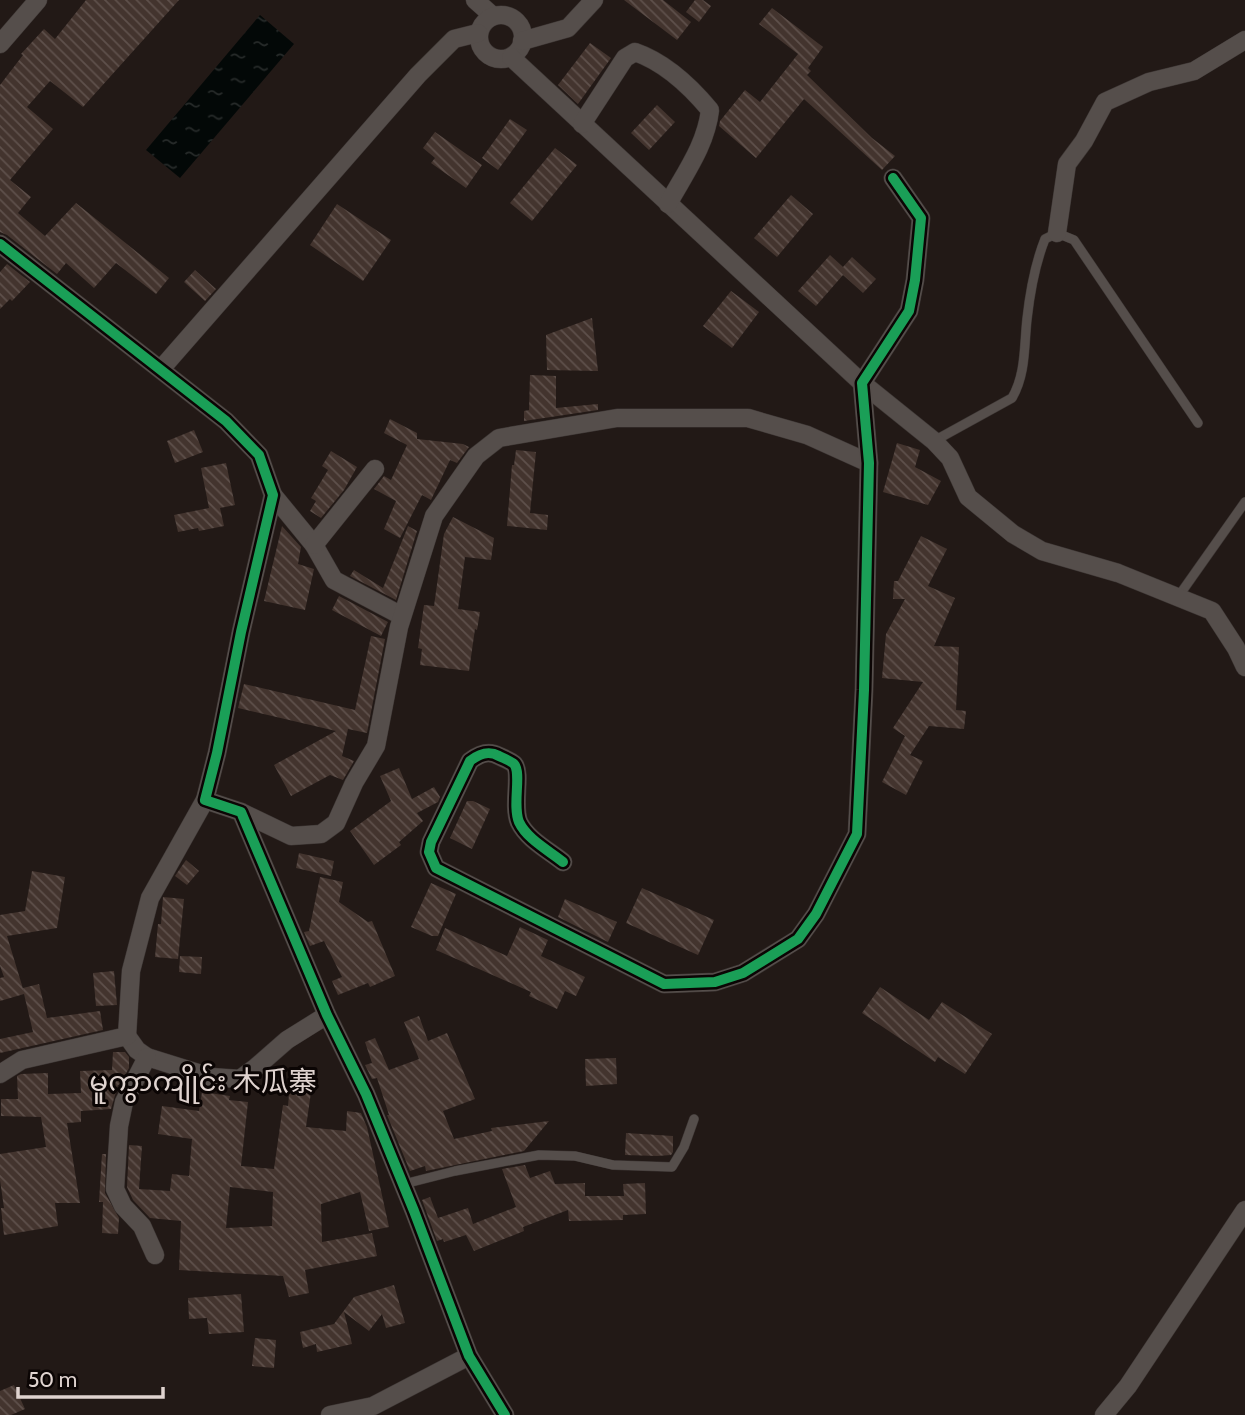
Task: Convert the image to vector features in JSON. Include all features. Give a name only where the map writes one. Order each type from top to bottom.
[{"type":"street","points":[[0,44],[38,0]]},
{"type":"street","points":[[475,0],[493,16]]},
{"type":"street","points":[[522,41],[568,28],[594,0]]},
{"type":"street","points":[[493,16],[508,16],[515,20],[522,33],[520,48],[511,57],[501,59],[486,54],[478,41],[478,33],[486,20],[493,16]]},
{"type":"street","points":[[161,369],[418,75],[454,38],[478,33]]},
{"type":"street","points":[[1057,233],[1067,164],[1084,141],[1105,102],[1149,82],[1194,71],[1245,40]]},
{"type":"street","points":[[582,124],[625,58],[635,52],[654,59],[699,97],[709,110],[708,127],[668,204]]},
{"type":"street","points":[[511,57],[862,383],[934,441],[950,458],[968,497],[1013,534],[1042,551],[1118,573],[1212,611],[1245,667]]},
{"type":"street","points":[[563,862],[525,833],[518,820],[514,799],[518,774],[514,764],[495,753],[480,753],[470,761],[431,842],[429,852],[436,869],[664,984],[715,982],[743,973],[798,939],[816,914],[857,834],[864,690],[869,463],[862,383],[909,311],[921,218],[893,178]]},
{"type":"street","points":[[0,244],[226,421],[259,455],[274,495],[314,545],[334,580],[402,616]]},
{"type":"street","points":[[205,800],[241,812],[291,836],[321,834],[337,823],[354,783],[376,746],[402,616],[434,516],[476,456],[499,438],[617,418],[748,418],[807,435],[869,463]]},
{"type":"street","points":[[314,545],[376,469]]},
{"type":"street","points":[[274,495],[205,800],[150,898],[131,971],[127,1037],[137,1050],[147,1057],[211,1077],[240,1079],[287,1040],[327,1015]]},
{"type":"street","points":[[241,812],[327,1015],[366,1094],[404,1184],[469,1356],[505,1415]]},
{"type":"street","points":[[0,1074],[22,1060],[127,1037]]},
{"type":"street","points":[[147,1057],[124,1102],[119,1126],[115,1189],[123,1206],[142,1226],[155,1255]]},
{"type":"street","points":[[1104,1415],[1128,1386],[1245,1210]]},
{"type":"street","points":[[330,1415],[373,1406],[469,1356]]},
{"type":"lane","points":[[934,441],[1012,398],[1023,371],[1028,316],[1038,258],[1045,239],[1057,233],[1074,240],[1198,424]]},
{"type":"lane","points":[[1178,597],[1245,502]]},
{"type":"lane","points":[[404,1184],[454,1171],[539,1156],[575,1156],[612,1165],[672,1167],[684,1147],[694,1119]]},
{"type":"water","points":[[260,15],[294,44],[180,178],[146,150]]},
{"type":"building","points":[[86,0],[179,0],[83,107],[50,81],[27,107],[53,129],[10,180],[31,197],[18,213],[45,236],[76,203],[169,278],[156,294],[116,263],[94,288],[66,263],[57,274],[0,232],[0,85],[23,55],[21,54],[44,29],[55,39]]},
{"type":"building","points":[[624,0],[663,0],[691,22],[677,40]]},
{"type":"building","points":[[695,0],[703,0],[711,6],[699,22],[686,12]]},
{"type":"building","points":[[772,8],[823,47],[808,68],[811,71],[807,75],[872,138],[895,156],[882,170],[804,99],[756,158],[719,126],[720,121],[745,90],[760,102],[798,54],[759,24]]},
{"type":"building","points":[[590,43],[611,58],[578,104],[558,85]]},
{"type":"building","points":[[657,105],[675,122],[649,150],[631,133]]},
{"type":"building","points":[[510,119],[527,130],[498,170],[482,158]]},
{"type":"building","points":[[435,132],[482,165],[466,188],[431,163],[435,158],[423,148]]},
{"type":"building","points":[[555,148],[577,165],[532,221],[510,203]]},
{"type":"building","points":[[791,195],[813,214],[777,257],[754,238]]},
{"type":"building","points":[[337,204],[391,240],[363,281],[310,245]]},
{"type":"building","points":[[830,255],[843,267],[852,257],[876,279],[863,293],[843,275],[816,306],[798,291]]},
{"type":"building","points":[[7,264],[30,282],[0,309],[0,272]]},
{"type":"building","points":[[195,270],[216,289],[205,301],[184,282]]},
{"type":"building","points":[[731,291],[759,312],[732,348],[703,326]]},
{"type":"building","points":[[592,318],[598,371],[547,370],[546,335]]},
{"type":"building","points":[[530,375],[556,376],[556,408],[598,404],[598,410],[524,421],[524,411],[529,410]]},
{"type":"building","points":[[390,419],[417,433],[417,439],[469,447],[457,463],[450,460],[431,500],[422,495],[400,538],[384,529],[396,501],[374,489],[384,476],[391,480],[407,445],[384,433]]},
{"type":"building","points":[[194,430],[203,452],[175,463],[167,441]]},
{"type":"building","points":[[897,443],[920,450],[915,467],[941,481],[928,505],[883,492]]},
{"type":"building","points":[[516,450],[536,452],[530,513],[548,515],[547,530],[507,526],[512,465]]},
{"type":"building","points":[[331,451],[357,467],[344,490],[321,518],[310,511],[316,501],[311,498],[328,470],[322,466]]},
{"type":"building","points":[[226,463],[235,505],[220,508],[224,526],[178,532],[174,515],[209,508],[201,468]]},
{"type":"building","points":[[453,517],[494,538],[491,560],[465,557],[458,609],[480,612],[469,671],[420,665],[422,649],[418,648],[424,605],[434,606],[444,534]]},
{"type":"building","points":[[282,526],[301,547],[298,564],[314,569],[305,610],[264,601]]},
{"type":"building","points":[[408,526],[417,531],[396,600],[350,576],[354,570],[383,588]]},
{"type":"building","points":[[921,536],[947,549],[928,586],[955,598],[934,646],[959,647],[956,710],[966,711],[964,729],[929,726],[910,755],[923,761],[906,795],[882,782],[905,736],[893,728],[923,682],[882,678],[886,634],[905,599],[893,599],[894,581],[898,581]]},
{"type":"building","points":[[339,596],[388,622],[381,636],[332,610]]},
{"type":"building","points":[[371,636],[385,639],[367,733],[348,729],[342,756],[354,761],[343,780],[330,775],[291,796],[274,765],[336,731],[238,708],[244,684],[355,710]]},
{"type":"building","points":[[399,768],[412,799],[434,787],[440,797],[438,802],[417,813],[423,821],[399,842],[401,845],[374,865],[350,831],[391,801],[380,776]]},
{"type":"building","points":[[467,801],[490,809],[472,849],[450,838]]},
{"type":"building","points":[[299,853],[334,861],[331,876],[296,868]]},
{"type":"building","points":[[186,860],[199,871],[187,885],[175,876]]},
{"type":"building","points":[[32,871],[65,877],[57,928],[7,936],[24,992],[23,988],[39,984],[47,1018],[100,1011],[103,1030],[0,1053],[0,1039],[33,1032],[24,994],[0,1001],[0,978],[4,977],[0,966],[0,915],[25,911]]},
{"type":"building","points":[[320,877],[343,882],[339,902],[368,922],[372,921],[395,976],[370,987],[368,983],[338,995],[332,981],[342,977],[324,941],[310,946],[304,932],[309,931]]},
{"type":"building","points":[[431,883],[456,894],[438,936],[411,927]]},
{"type":"building","points":[[642,888],[714,920],[698,955],[626,923]]},
{"type":"building","points":[[163,897],[184,899],[178,959],[155,957]]},
{"type":"building","points":[[565,899],[617,922],[608,942],[558,917]]},
{"type":"building","points":[[520,927],[548,940],[541,956],[585,977],[576,996],[565,991],[557,1009],[529,996],[531,992],[436,950],[445,928],[507,956]]},
{"type":"building","points":[[180,956],[202,957],[201,974],[179,972]]},
{"type":"building","points":[[114,971],[117,1005],[96,1006],[93,973]]},
{"type":"building","points":[[880,987],[929,1020],[942,1002],[992,1034],[965,1074],[938,1057],[935,1062],[862,1013]]},
{"type":"building","points":[[419,1016],[428,1041],[447,1033],[475,1099],[443,1111],[454,1139],[492,1131],[491,1128],[549,1121],[524,1151],[426,1171],[425,1166],[410,1171],[387,1115],[377,1078],[372,1079],[365,1065],[372,1063],[365,1042],[375,1038],[389,1070],[419,1059],[404,1022]]},
{"type":"building","points":[[113,1052],[125,1052],[129,1057],[129,1068],[118,1085],[111,1109],[81,1111],[81,1122],[67,1123],[80,1203],[55,1203],[58,1226],[4,1235],[0,1154],[46,1147],[41,1117],[1,1116],[1,1099],[18,1099],[17,1076],[21,1074],[48,1073],[48,1094],[81,1093],[80,1071],[112,1070]]},
{"type":"building","points":[[616,1058],[617,1084],[586,1086],[585,1059]]},
{"type":"building","points":[[290,1082],[312,1085],[306,1127],[346,1131],[347,1111],[361,1113],[367,1127],[389,1227],[369,1231],[360,1192],[321,1204],[322,1242],[372,1233],[377,1256],[305,1270],[309,1293],[289,1297],[283,1276],[179,1270],[181,1221],[150,1218],[133,1200],[127,1187],[129,1145],[142,1146],[139,1189],[170,1191],[172,1174],[189,1176],[192,1139],[158,1134],[162,1106],[199,1111],[202,1092],[230,1096],[229,1100],[248,1102],[241,1166],[274,1169],[283,1105],[288,1106]],"holes":[[[230,1187],[273,1192],[272,1226],[226,1228]]]},
{"type":"building","points":[[626,1133],[673,1136],[673,1152],[671,1155],[657,1156],[625,1155]]},
{"type":"building","points":[[102,1154],[106,1154],[105,1193],[119,1218],[118,1234],[102,1233],[103,1202],[99,1202]]},
{"type":"building","points":[[525,1165],[530,1178],[550,1171],[555,1184],[585,1183],[585,1196],[624,1196],[623,1184],[645,1183],[646,1214],[623,1215],[623,1220],[569,1221],[568,1210],[523,1227],[524,1231],[474,1251],[466,1235],[444,1242],[443,1239],[437,1241],[422,1200],[430,1197],[438,1218],[468,1208],[473,1224],[516,1207],[502,1169]]},
{"type":"building","points":[[394,1285],[405,1323],[386,1328],[382,1314],[369,1331],[344,1312],[352,1344],[317,1352],[316,1344],[303,1348],[300,1332],[334,1324],[354,1297]]},
{"type":"building","points":[[241,1294],[244,1332],[209,1334],[207,1318],[189,1319],[188,1298]]},
{"type":"building","points":[[255,1338],[276,1340],[274,1368],[252,1366]]},
{"type":"building","points":[[14,1385],[25,1409],[11,1415],[0,1415],[0,1391]]},
{"type":"cycle path","points":[[563,862],[532,839],[519,822],[516,807],[517,774],[514,764],[491,753],[470,761],[431,842],[429,852],[436,868],[664,984],[715,982],[743,973],[798,939],[816,914],[857,834],[864,690],[869,463],[862,383],[909,311],[921,218],[893,178]]},
{"type":"cycle path","points":[[0,244],[226,421],[259,455],[273,495],[205,800],[241,812],[327,1015],[366,1094],[469,1356],[505,1415]]},
{"type":"district","name":"မူကွာကျိုင်း 木瓜寨","points":[[203,1081]]}]
